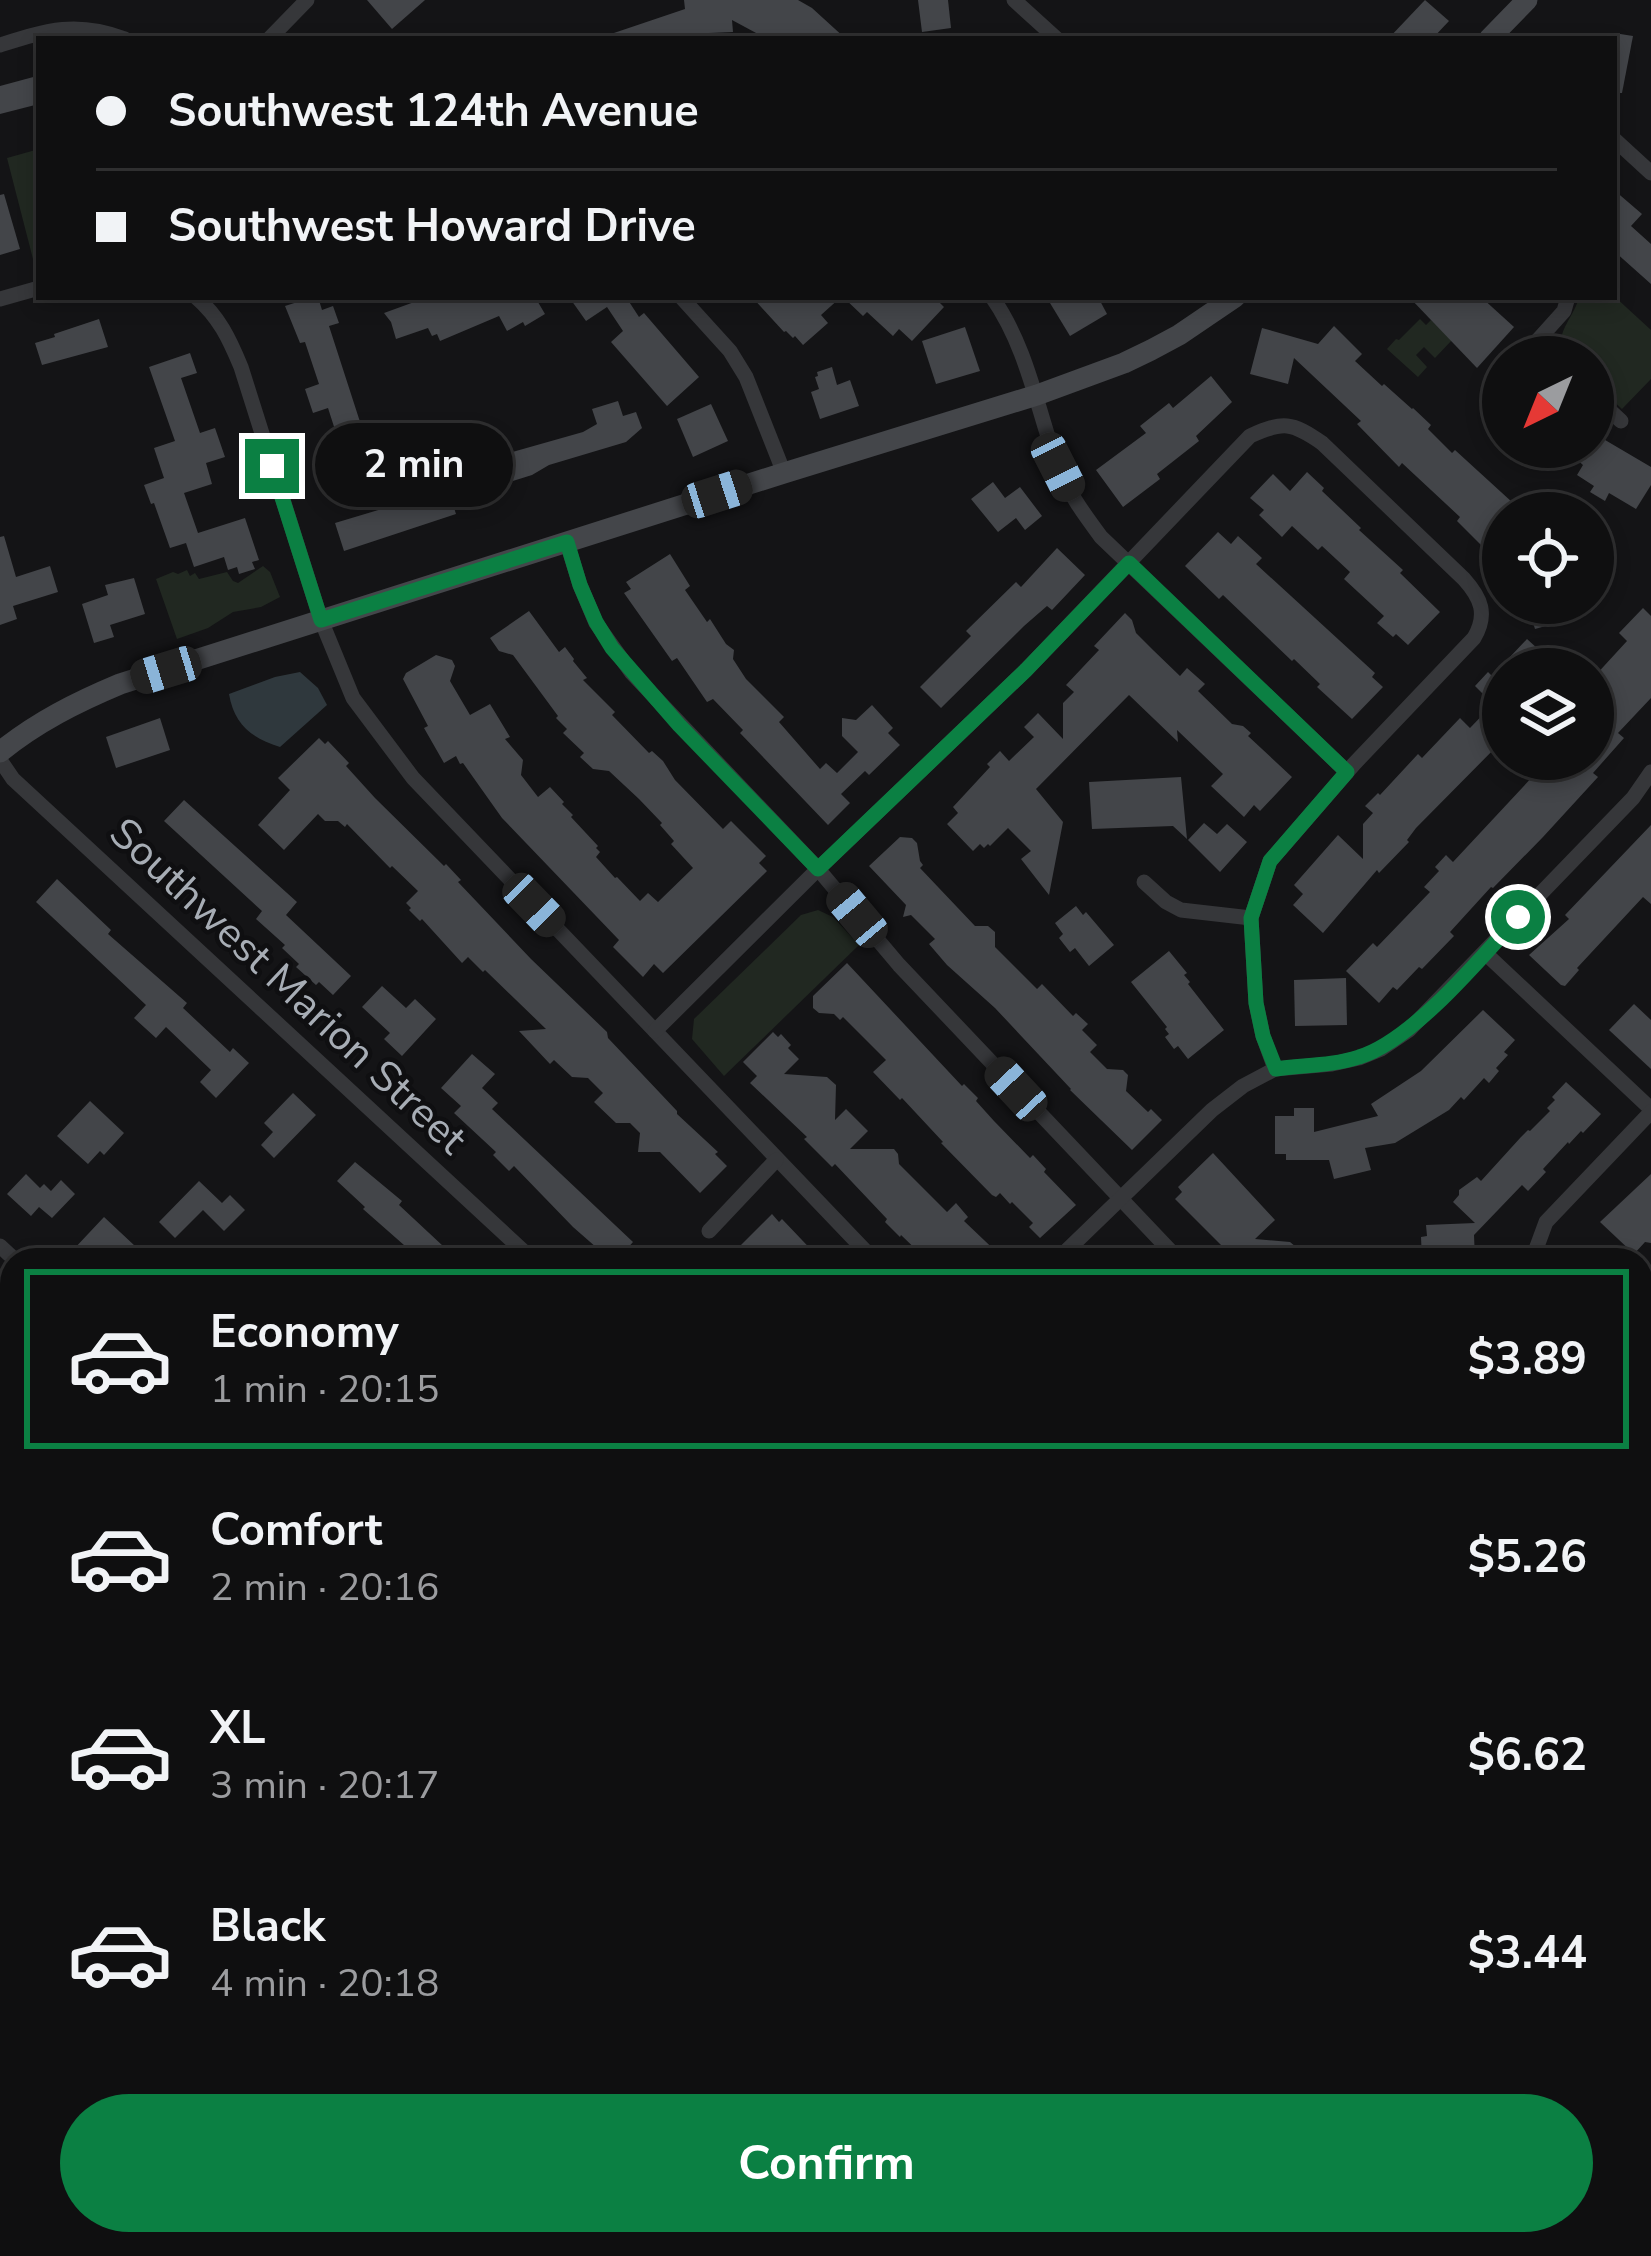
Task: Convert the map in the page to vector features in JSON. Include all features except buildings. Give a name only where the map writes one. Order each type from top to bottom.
[{"type":"main road","points":[[1492,36],[1527,0]]},
{"type":"main road","points":[[0,756],[45,720],[104,691],[1037,395],[1151,350],[1231,300]]},
{"type":"street","points":[[272,36],[307,0]]},
{"type":"street","points":[[1014,0],[1054,36]]},
{"type":"street","points":[[0,45],[66,28],[96,29],[116,36]]},
{"type":"street","points":[[1617,143],[1651,172]]},
{"type":"street","points":[[0,299],[36,289]]},
{"type":"street","points":[[199,300],[224,327],[241,367],[321,620],[353,698],[413,778],[862,1248]]},
{"type":"street","points":[[685,300],[746,377],[784,472]]},
{"type":"street","points":[[994,300],[1037,395],[1058,467],[1078,508],[1101,537],[1347,772]]},
{"type":"street","points":[[1541,336],[1567,300]]},
{"type":"street","points":[[1614,414],[1621,421]]},
{"type":"street","points":[[655,1031],[1026,670],[1250,436],[1288,424],[1322,442],[1464,579],[1478,594],[1482,615],[1474,638],[1270,861],[1251,918],[1256,1003],[1276,1069]]},
{"type":"street","points":[[567,542],[580,585],[612,648],[818,869],[899,965],[1168,1248]]},
{"type":"street","name":"Southwest Marion Street","points":[[0,756],[29,794],[520,1248]]},
{"type":"street","points":[[1069,1248],[1212,1110],[1243,1086],[1276,1069],[1332,1064],[1382,1049],[1408,1030],[1633,798],[1651,772]]},
{"type":"street","points":[[1144,882],[1181,910],[1251,918]]},
{"type":"street","points":[[1485,953],[1651,1111],[1546,1222],[1536,1248]]},
{"type":"street","points":[[709,1231],[776,1160]]},
{"type":"shaded area","points":[[36,150],[33,259],[7,158]]},
{"type":"shaded area","points":[[1617,299],[1651,330],[1651,379],[1622,409],[1614,402],[1614,336],[1562,336],[1578,300]]},
{"type":"shaded area","points":[[1420,319],[1426,325],[1431,320],[1452,340],[1435,358],[1424,347],[1416,355],[1427,367],[1418,377],[1387,349]]},
{"type":"shaded area","points":[[263,566],[280,597],[261,607],[233,612],[177,639],[156,579],[187,570],[199,579],[227,572],[238,583]]},
{"type":"shaded area","points":[[300,672],[318,688],[327,705],[280,747],[260,739],[235,714],[229,694]]},
{"type":"shaded area","points":[[818,910],[833,917],[859,945],[724,1076],[692,1039],[694,1019],[801,915]]},
{"type":"route","points":[[272,466],[321,620],[567,542],[580,585],[612,648],[818,869],[1026,670],[1129,563],[1347,772],[1270,861],[1251,918],[1256,1003],[1276,1069],[1332,1064],[1382,1049],[1408,1030],[1518,917]]}]
